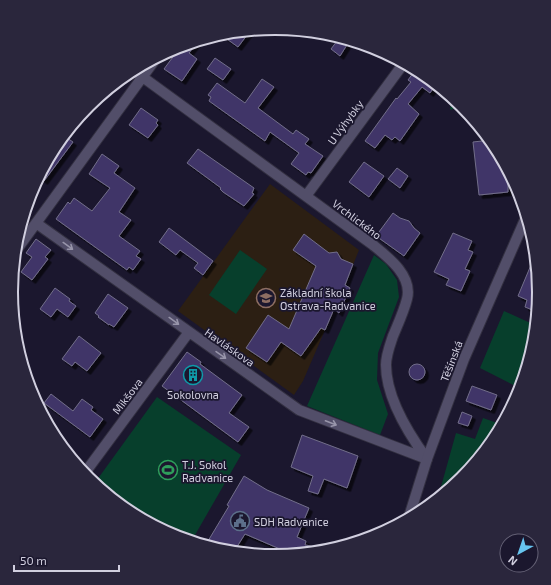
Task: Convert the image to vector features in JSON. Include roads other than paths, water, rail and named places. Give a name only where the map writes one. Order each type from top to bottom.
[{"type":"street","name":"U Výhybky","points":[[306,196],[401,67]]},
{"type":"street","points":[[23,240],[149,68]]},
{"type":"street","name":"Vrchlického","points":[[139,74],[382,252],[404,277],[407,289],[407,299],[388,352],[386,373],[390,392],[408,432],[427,459]]},
{"type":"street","name":"Havláskova","points":[[36,223],[299,410],[427,459]]},
{"type":"street","name":"Těšínská","points":[[410,512],[427,459],[469,347],[523,224]]},
{"type":"street","name":"Mikšova","points":[[88,469],[189,332]]},
{"type":"place","name":"Základní škola Ostrava-Radvanice","points":[[266,298]]},
{"type":"place","name":"Sokolovna","points":[[193,375]]},
{"type":"place","name":"T.J. Sokol Radvanice","points":[[168,470]]},
{"type":"place","name":"SDH Radvanice","points":[[240,521]]}]
